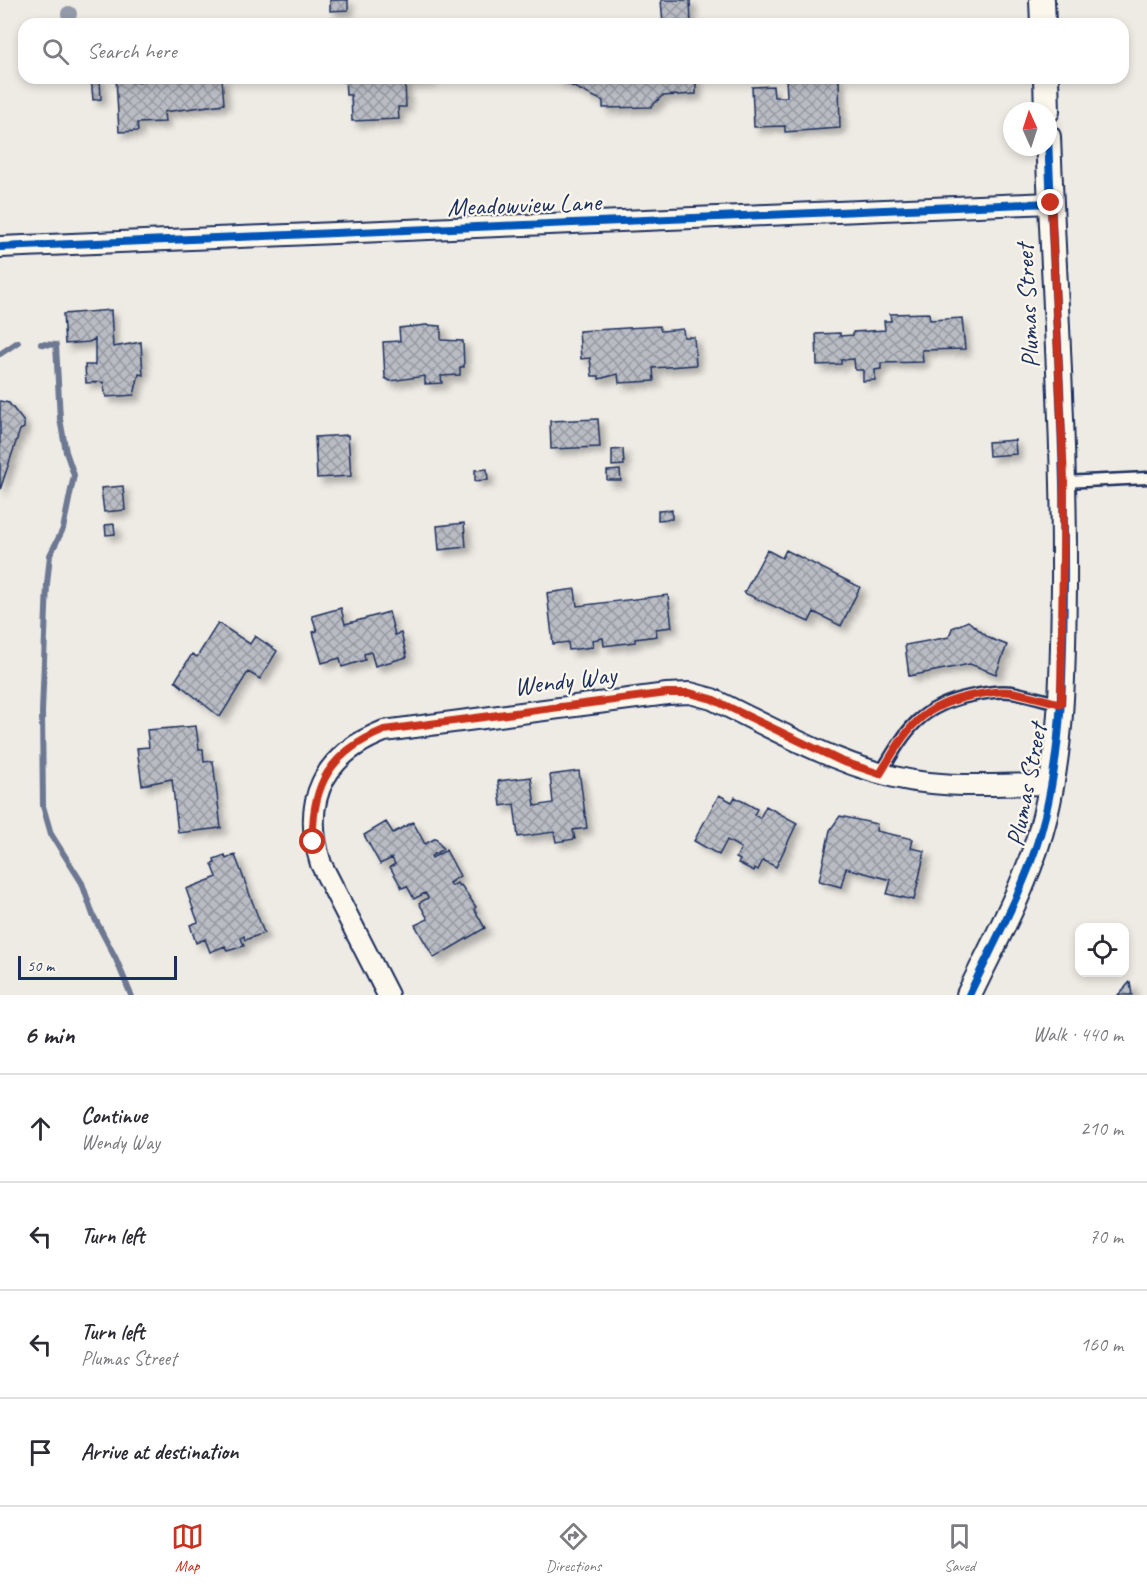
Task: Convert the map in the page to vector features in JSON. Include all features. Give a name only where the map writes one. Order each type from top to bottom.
[{"type":"street","points":[[1042,0],[1043,18]]},
{"type":"street","points":[[1046,84],[1047,102]]},
{"type":"street","name":"Plumas Street","points":[[969,995],[1032,863],[1051,784],[1061,704],[1064,482],[1049,156]]},
{"type":"street","name":"Meadowview Lane","points":[[0,248],[1051,203]]},
{"type":"street","name":"Wendy Way","points":[[388,995],[321,864],[313,842],[312,816],[317,793],[335,763],[361,740],[384,730],[667,693],[690,693],[712,699],[841,761],[880,774],[955,785],[1051,784]]},
{"type":"lane","points":[[1064,482],[1147,478]]},
{"type":"lane","points":[[880,774],[901,740],[917,720],[935,706],[983,693],[1010,692],[1061,704]]},
{"type":"building","points":[[330,0],[348,0],[348,10],[330,11]]},
{"type":"building","points":[[661,0],[690,0],[691,18],[662,18]]},
{"type":"building","points":[[92,84],[100,84],[101,99],[93,100]]},
{"type":"building","points":[[116,84],[222,84],[224,104],[164,112],[165,122],[137,123],[138,131],[119,132]]},
{"type":"building","points":[[345,84],[405,84],[406,107],[398,107],[399,119],[352,121],[351,95],[346,95]]},
{"type":"building","points":[[568,84],[696,84],[696,94],[662,96],[651,107],[603,108],[603,101]]},
{"type":"building","points":[[786,84],[839,84],[840,128],[785,132],[785,126],[754,127],[752,87],[773,86],[774,97],[787,97]]},
{"type":"building","points":[[111,310],[113,347],[141,342],[143,375],[139,374],[134,395],[106,397],[103,382],[86,383],[85,365],[95,365],[95,339],[89,342],[65,344],[63,314]]},
{"type":"building","points":[[929,313],[930,320],[962,318],[965,349],[922,350],[923,362],[881,363],[881,369],[875,370],[875,380],[863,381],[863,370],[855,370],[854,359],[841,360],[841,364],[817,365],[816,334],[840,333],[840,336],[853,335],[853,332],[885,330],[884,321],[891,321],[890,314]]},
{"type":"building","points":[[441,326],[441,340],[463,341],[464,367],[460,367],[460,375],[441,376],[442,383],[425,384],[425,376],[390,381],[385,378],[383,342],[400,341],[399,328]]},
{"type":"building","points":[[659,326],[661,331],[683,329],[684,337],[694,337],[696,365],[653,368],[654,381],[619,383],[618,374],[599,379],[599,376],[592,376],[590,358],[581,359],[579,331]]},
{"type":"building","points":[[0,401],[9,403],[24,422],[24,428],[20,430],[0,490]]},
{"type":"building","points":[[598,419],[600,447],[551,449],[550,421]]},
{"type":"building","points":[[348,435],[351,476],[317,478],[315,437]]},
{"type":"building","points":[[1015,440],[1016,454],[989,456],[988,442]]},
{"type":"building","points":[[623,449],[624,465],[612,466],[612,450]]},
{"type":"building","points":[[487,469],[488,480],[475,481],[475,470]]},
{"type":"building","points":[[620,470],[621,480],[607,480],[607,471]]},
{"type":"building","points":[[123,486],[125,510],[104,512],[101,488]]},
{"type":"building","points":[[672,510],[672,519],[658,520],[658,511]]},
{"type":"building","points":[[464,523],[466,547],[439,550],[437,526]]},
{"type":"building","points":[[114,524],[115,534],[106,535],[105,525]]},
{"type":"building","points":[[767,550],[782,558],[786,550],[860,587],[841,626],[814,612],[809,622],[744,593]]},
{"type":"building","points":[[575,589],[577,606],[668,595],[672,627],[656,629],[657,636],[635,639],[635,642],[604,646],[603,638],[592,640],[593,647],[569,650],[568,642],[553,644],[547,593]]},
{"type":"building","points":[[341,608],[345,624],[389,612],[395,635],[401,633],[407,657],[375,666],[371,652],[364,654],[365,660],[342,667],[340,658],[322,663],[313,632],[317,631],[312,616]]},
{"type":"building","points":[[968,621],[989,638],[1007,645],[996,674],[970,664],[909,676],[905,645],[949,637],[952,628]]},
{"type":"building","points":[[218,623],[250,644],[255,636],[277,651],[260,679],[248,672],[220,717],[175,681],[192,654],[197,657]]},
{"type":"building","points":[[196,726],[199,749],[203,749],[204,762],[213,761],[221,828],[178,833],[172,779],[142,785],[137,748],[149,747],[147,730]]},
{"type":"building","points":[[579,771],[587,828],[573,830],[575,839],[556,842],[554,832],[518,837],[514,804],[501,806],[498,781],[531,777],[535,806],[553,803],[550,775]]},
{"type":"building","points":[[719,795],[732,802],[735,797],[757,809],[754,815],[760,818],[766,806],[797,823],[776,867],[763,860],[758,870],[755,868],[754,871],[738,863],[740,860],[736,858],[741,848],[727,840],[719,855],[694,841]]},
{"type":"building","points":[[840,816],[877,824],[876,831],[913,839],[911,848],[925,851],[914,900],[887,894],[891,880],[846,868],[841,887],[819,881],[830,830]]},
{"type":"building","points":[[386,822],[393,833],[413,822],[425,844],[436,838],[443,849],[431,856],[432,858],[446,850],[460,876],[449,883],[452,886],[457,883],[461,885],[476,907],[474,909],[485,928],[434,958],[415,925],[428,919],[419,903],[428,898],[425,893],[414,899],[407,886],[402,888],[390,867],[395,864],[392,858],[380,864],[364,835]]},
{"type":"building","points":[[225,855],[226,859],[235,855],[264,933],[245,940],[244,936],[241,938],[244,946],[227,951],[225,946],[210,952],[205,939],[196,943],[190,925],[198,922],[186,889],[217,877],[212,864],[215,863],[214,859]]},
{"type":"building","points":[[1130,982],[1132,995],[1118,995]]},
{"type":"waterway","points":[[0,354],[18,342]]},
{"type":"waterway","points":[[41,344],[56,345],[60,419],[66,452],[74,475],[63,529],[50,555],[47,584],[42,712],[43,806],[51,834],[82,883],[93,915],[116,959],[131,995]]},
{"type":"cycle path","points":[[969,995],[1022,885],[1039,839],[1051,787],[1059,730],[1063,644],[1064,530],[1049,156]]},
{"type":"cycle path","points":[[0,247],[1051,203]]},
{"type":"route","points":[[313,842],[312,816],[317,793],[328,771],[342,754],[361,740],[384,730],[667,693],[690,693],[712,699],[841,761],[880,774],[901,740],[917,720],[935,706],[983,693],[1010,692],[1061,704],[1064,482],[1051,203]]}]
